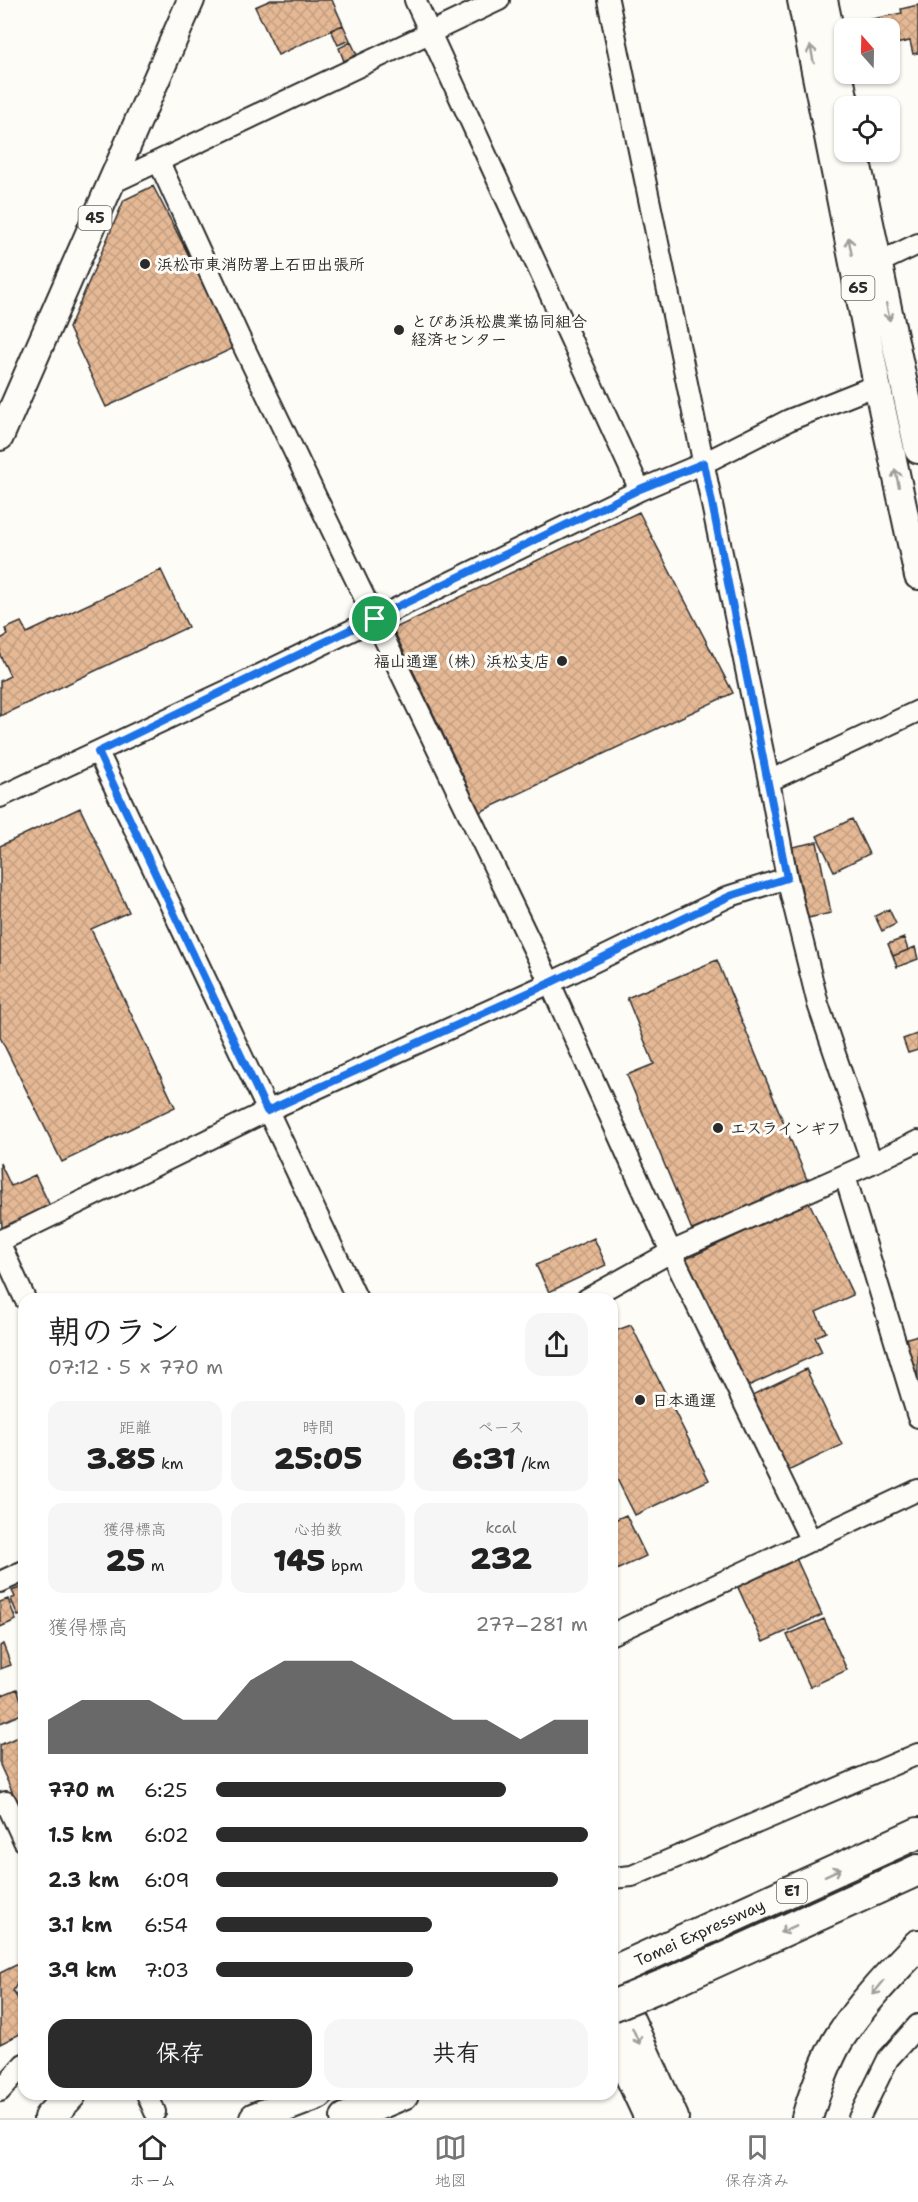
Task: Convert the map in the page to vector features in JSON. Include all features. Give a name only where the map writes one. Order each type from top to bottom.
[{"type":"highway","name":"Tomei Expressway","points":[[618,1970],[918,1833]]},
{"type":"highway","name":"Tomei Expressway","points":[[618,2004],[680,1978],[918,1870]]},
{"type":"highway","points":[[807,2118],[839,2038],[880,1984],[918,1945]]},
{"type":"highway","points":[[618,1995],[673,2118]]},
{"type":"highway","points":[[618,2049],[650,2118]]},
{"type":"highway","points":[[49,2118],[66,2100]]},
{"type":"highway","points":[[255,2118],[302,2100]]},
{"type":"highway","points":[[346,2118],[389,2100]]},
{"type":"main road","name":"45","points":[[0,436],[191,0]]},
{"type":"main road","name":"65","points":[[801,0],[877,385],[918,576]]},
{"type":"main road","points":[[824,0],[844,96]]},
{"type":"main road","name":"65","points":[[857,162],[878,263],[909,366],[918,450]]},
{"type":"street","points":[[415,0],[640,489]]},
{"type":"street","points":[[110,184],[499,0]]},
{"type":"street","points":[[609,0],[787,878],[818,1004],[872,1163]]},
{"type":"street","points":[[159,162],[244,348],[550,983],[671,1252],[811,1541]]},
{"type":"street","points":[[878,263],[918,244]]},
{"type":"street","points":[[0,797],[375,619],[640,489],[704,463],[789,420],[877,385]]},
{"type":"street","points":[[769,781],[918,711]]},
{"type":"street","points":[[98,752],[354,1293]]},
{"type":"street","points":[[22,1293],[0,1243],[267,1111],[550,983],[730,896],[787,878]]},
{"type":"street","points":[[597,1293],[671,1252],[845,1176],[918,1141]]},
{"type":"street","points":[[845,1176],[918,1417]]},
{"type":"street","points":[[618,1631],[918,1490]]},
{"type":"street","points":[[0,1582],[18,1574]]},
{"type":"street","points":[[618,1877],[632,1876],[918,1754]]},
{"type":"street","points":[[2,1798],[18,1829]]},
{"type":"street","points":[[859,2118],[888,2059],[918,2025]]},
{"type":"street","points":[[0,2091],[18,2071]]},
{"type":"street","points":[[150,2100],[155,2112]]},
{"type":"building","points":[[271,0],[332,0],[343,25],[278,55],[255,7]]},
{"type":"building","points":[[918,5],[918,53],[913,54],[910,41],[900,43],[900,18],[877,18],[902,13],[901,9]]},
{"type":"building","points":[[343,25],[350,40],[338,45],[331,30]]},
{"type":"building","points":[[351,42],[357,55],[344,61],[339,48]]},
{"type":"building","name":"浜松市東消防署上石田出張所","points":[[153,186],[236,347],[106,407],[69,328],[124,200]]},
{"type":"building","name":"福山通運（株）浜松支店","points":[[639,512],[733,693],[480,812],[393,629]]},
{"type":"building","points":[[161,570],[188,627],[0,716],[0,681],[10,676],[0,655],[0,639],[8,635],[5,629],[21,622],[27,633]]},
{"type":"building","points":[[80,808],[129,912],[91,929],[175,1107],[62,1162],[0,1037],[0,846]]},
{"type":"building","points":[[852,819],[869,854],[834,871],[817,836]]},
{"type":"building","points":[[817,842],[831,913],[808,918],[792,847]]},
{"type":"building","points":[[889,909],[896,924],[882,931],[875,916]]},
{"type":"building","points":[[904,938],[908,950],[893,956],[888,944]]},
{"type":"building","points":[[915,947],[918,959],[897,967],[893,956]]},
{"type":"building","name":"エスラインギフ","points":[[717,960],[808,1182],[692,1230],[627,1075],[654,1064],[627,998]]},
{"type":"building","points":[[918,1031],[918,1050],[908,1053],[903,1039],[917,1034]]},
{"type":"building","points":[[0,1163],[11,1186],[35,1175],[51,1208],[2,1231]]},
{"type":"building","points":[[809,1202],[853,1295],[816,1312],[826,1332],[815,1337],[822,1352],[746,1387],[686,1259]]},
{"type":"building","points":[[594,1238],[606,1265],[549,1292],[536,1265]]},
{"type":"building","name":"日本通運","points":[[631,1325],[709,1480],[635,1515],[618,1481],[618,1330]]},
{"type":"building","points":[[918,1335],[918,1385],[904,1339]]},
{"type":"building","points":[[806,1369],[842,1445],[786,1472],[750,1396]]},
{"type":"building","points":[[626,1515],[646,1556],[618,1569],[618,1518]]},
{"type":"building","points":[[795,1556],[822,1615],[763,1642],[736,1583]]},
{"type":"building","points":[[18,1588],[18,1616],[11,1599],[15,1597],[12,1591]]},
{"type":"building","points":[[8,1599],[16,1620],[0,1627],[0,1602]]},
{"type":"building","points":[[824,1619],[847,1670],[810,1687],[787,1635]]},
{"type":"building","points":[[3,1644],[11,1665],[0,1669],[0,1646]]},
{"type":"building","points":[[17,1689],[18,1692],[18,1716],[0,1723],[0,1696]]},
{"type":"building","points":[[18,1737],[17,1802],[0,1765],[0,1745]]},
{"type":"building","points":[[18,1964],[18,1982],[13,1991],[18,1999],[18,2035],[0,2044],[0,1973]]},
{"type":"place","name":"浜松市東消防署上石田出張所","points":[[145,264]]},
{"type":"place","name":"とぴあ浜松農業協同組合 経済センター","points":[[399,330]]},
{"type":"place","name":"福山通運（株）浜松支店","points":[[562,661]]},
{"type":"place","name":"エスラインギフ","points":[[718,1128]]},
{"type":"place","name":"日本通運","points":[[640,1400]]},
{"type":"route","points":[[704,463],[787,878],[730,896],[550,983],[267,1111],[98,752],[375,619],[640,489],[704,463]]}]
